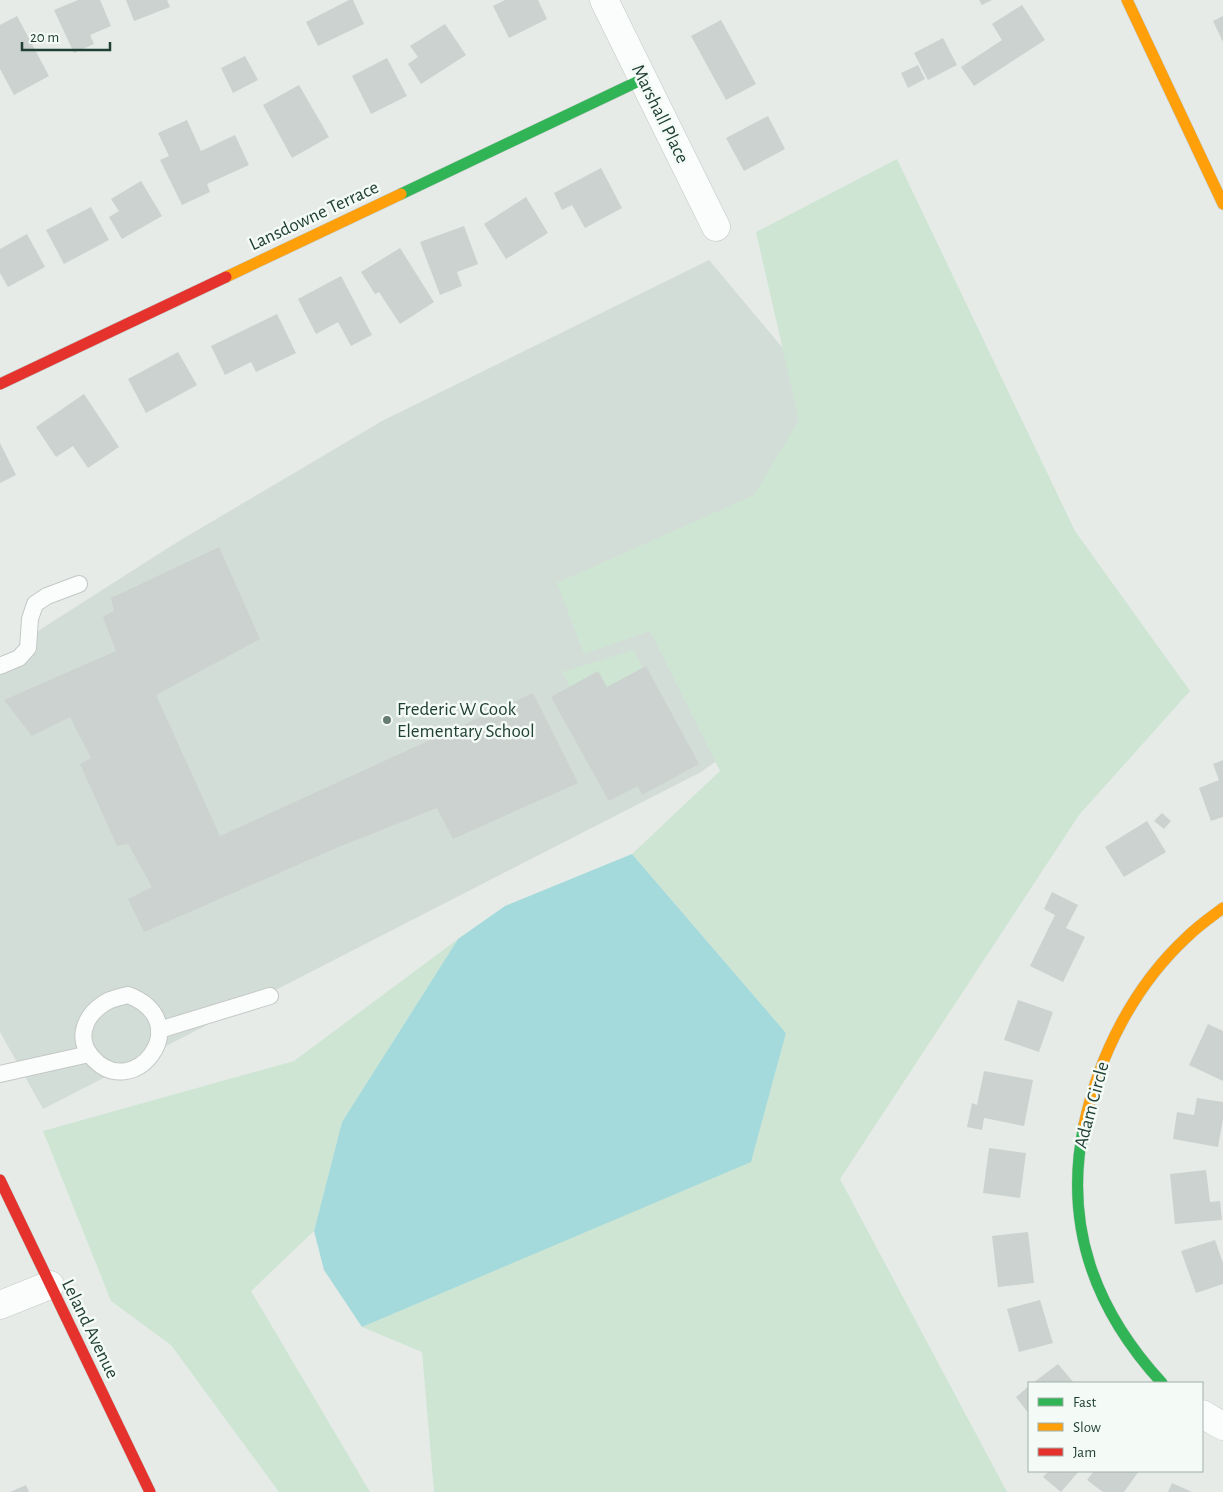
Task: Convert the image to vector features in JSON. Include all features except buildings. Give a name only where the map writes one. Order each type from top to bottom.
[{"type":"street","name":"Marshall Place","points":[[604,0],[716,227]]},
{"type":"street","points":[[1127,0],[1223,204]]},
{"type":"street","name":"Lansdowne Terrace","points":[[0,384],[643,79]]},
{"type":"street","name":"Adam Circle","points":[[1161,1382],[1146,1367],[1112,1320],[1090,1267],[1082,1239],[1078,1210],[1079,1152],[1083,1124],[1091,1096],[1106,1052],[1123,1020],[1142,989],[1164,960],[1190,934],[1223,908]]},
{"type":"street","name":"Leland Avenue","points":[[0,1180],[150,1492]]},
{"type":"street","points":[[0,1304],[50,1285]]},
{"type":"street","points":[[1203,1415],[1223,1426]]},
{"type":"lane","points":[[0,666],[19,658],[28,648],[30,619],[35,604],[48,596],[79,584]]},
{"type":"lane","points":[[128,995],[140,1000],[150,1008],[157,1018],[159,1030],[158,1043],[153,1054],[145,1063],[134,1070],[121,1071],[109,1069],[98,1063],[89,1054],[84,1043],[83,1030],[95,1011],[104,1003],[128,995]]},
{"type":"lane","points":[[159,1030],[270,996]]},
{"type":"lane","points":[[0,1074],[89,1054]]},
{"type":"shaded area","name":"Frederic W Cook Elementary School","points":[[709,260],[976,579],[701,772],[43,1109],[0,1032],[0,669],[41,629],[179,541],[382,421]]},
{"type":"green space","points":[[897,159],[1075,531],[1190,691],[1079,815],[840,1179],[1007,1492],[434,1492],[422,1352],[362,1327],[751,1161],[786,1033],[632,854],[720,771],[650,631],[584,654],[557,583],[754,495],[799,420],[756,232]]},
{"type":"green space","points":[[634,650],[685,761],[625,793],[562,672]]},
{"type":"green space","points":[[458,939],[342,1122],[314,1231],[251,1291],[370,1492],[279,1492],[171,1345],[111,1301],[43,1131],[294,1061]]},
{"type":"water","points":[[632,854],[786,1033],[751,1162],[362,1327],[324,1270],[314,1231],[342,1122],[458,939],[505,906]]},
{"type":"traffic: fast","points":[[401,194],[643,79]]},
{"type":"traffic: fast","points":[[1084,1125],[1079,1162],[1078,1197],[1082,1231],[1090,1264],[1102,1295],[1118,1326],[1138,1355],[1161,1382]]},
{"type":"traffic: slow","points":[[1127,0],[1223,204]]},
{"type":"traffic: slow","points":[[226,277],[401,194]]},
{"type":"traffic: slow","points":[[1084,1125],[1099,1073],[1109,1048],[1135,1000],[1168,956],[1196,929],[1223,908]]},
{"type":"traffic: jam","points":[[0,384],[226,277]]},
{"type":"traffic: jam","points":[[0,1180],[150,1492]]},
{"type":"place","name":"Frederic W Cook Elementary School","points":[[387,720]]}]
